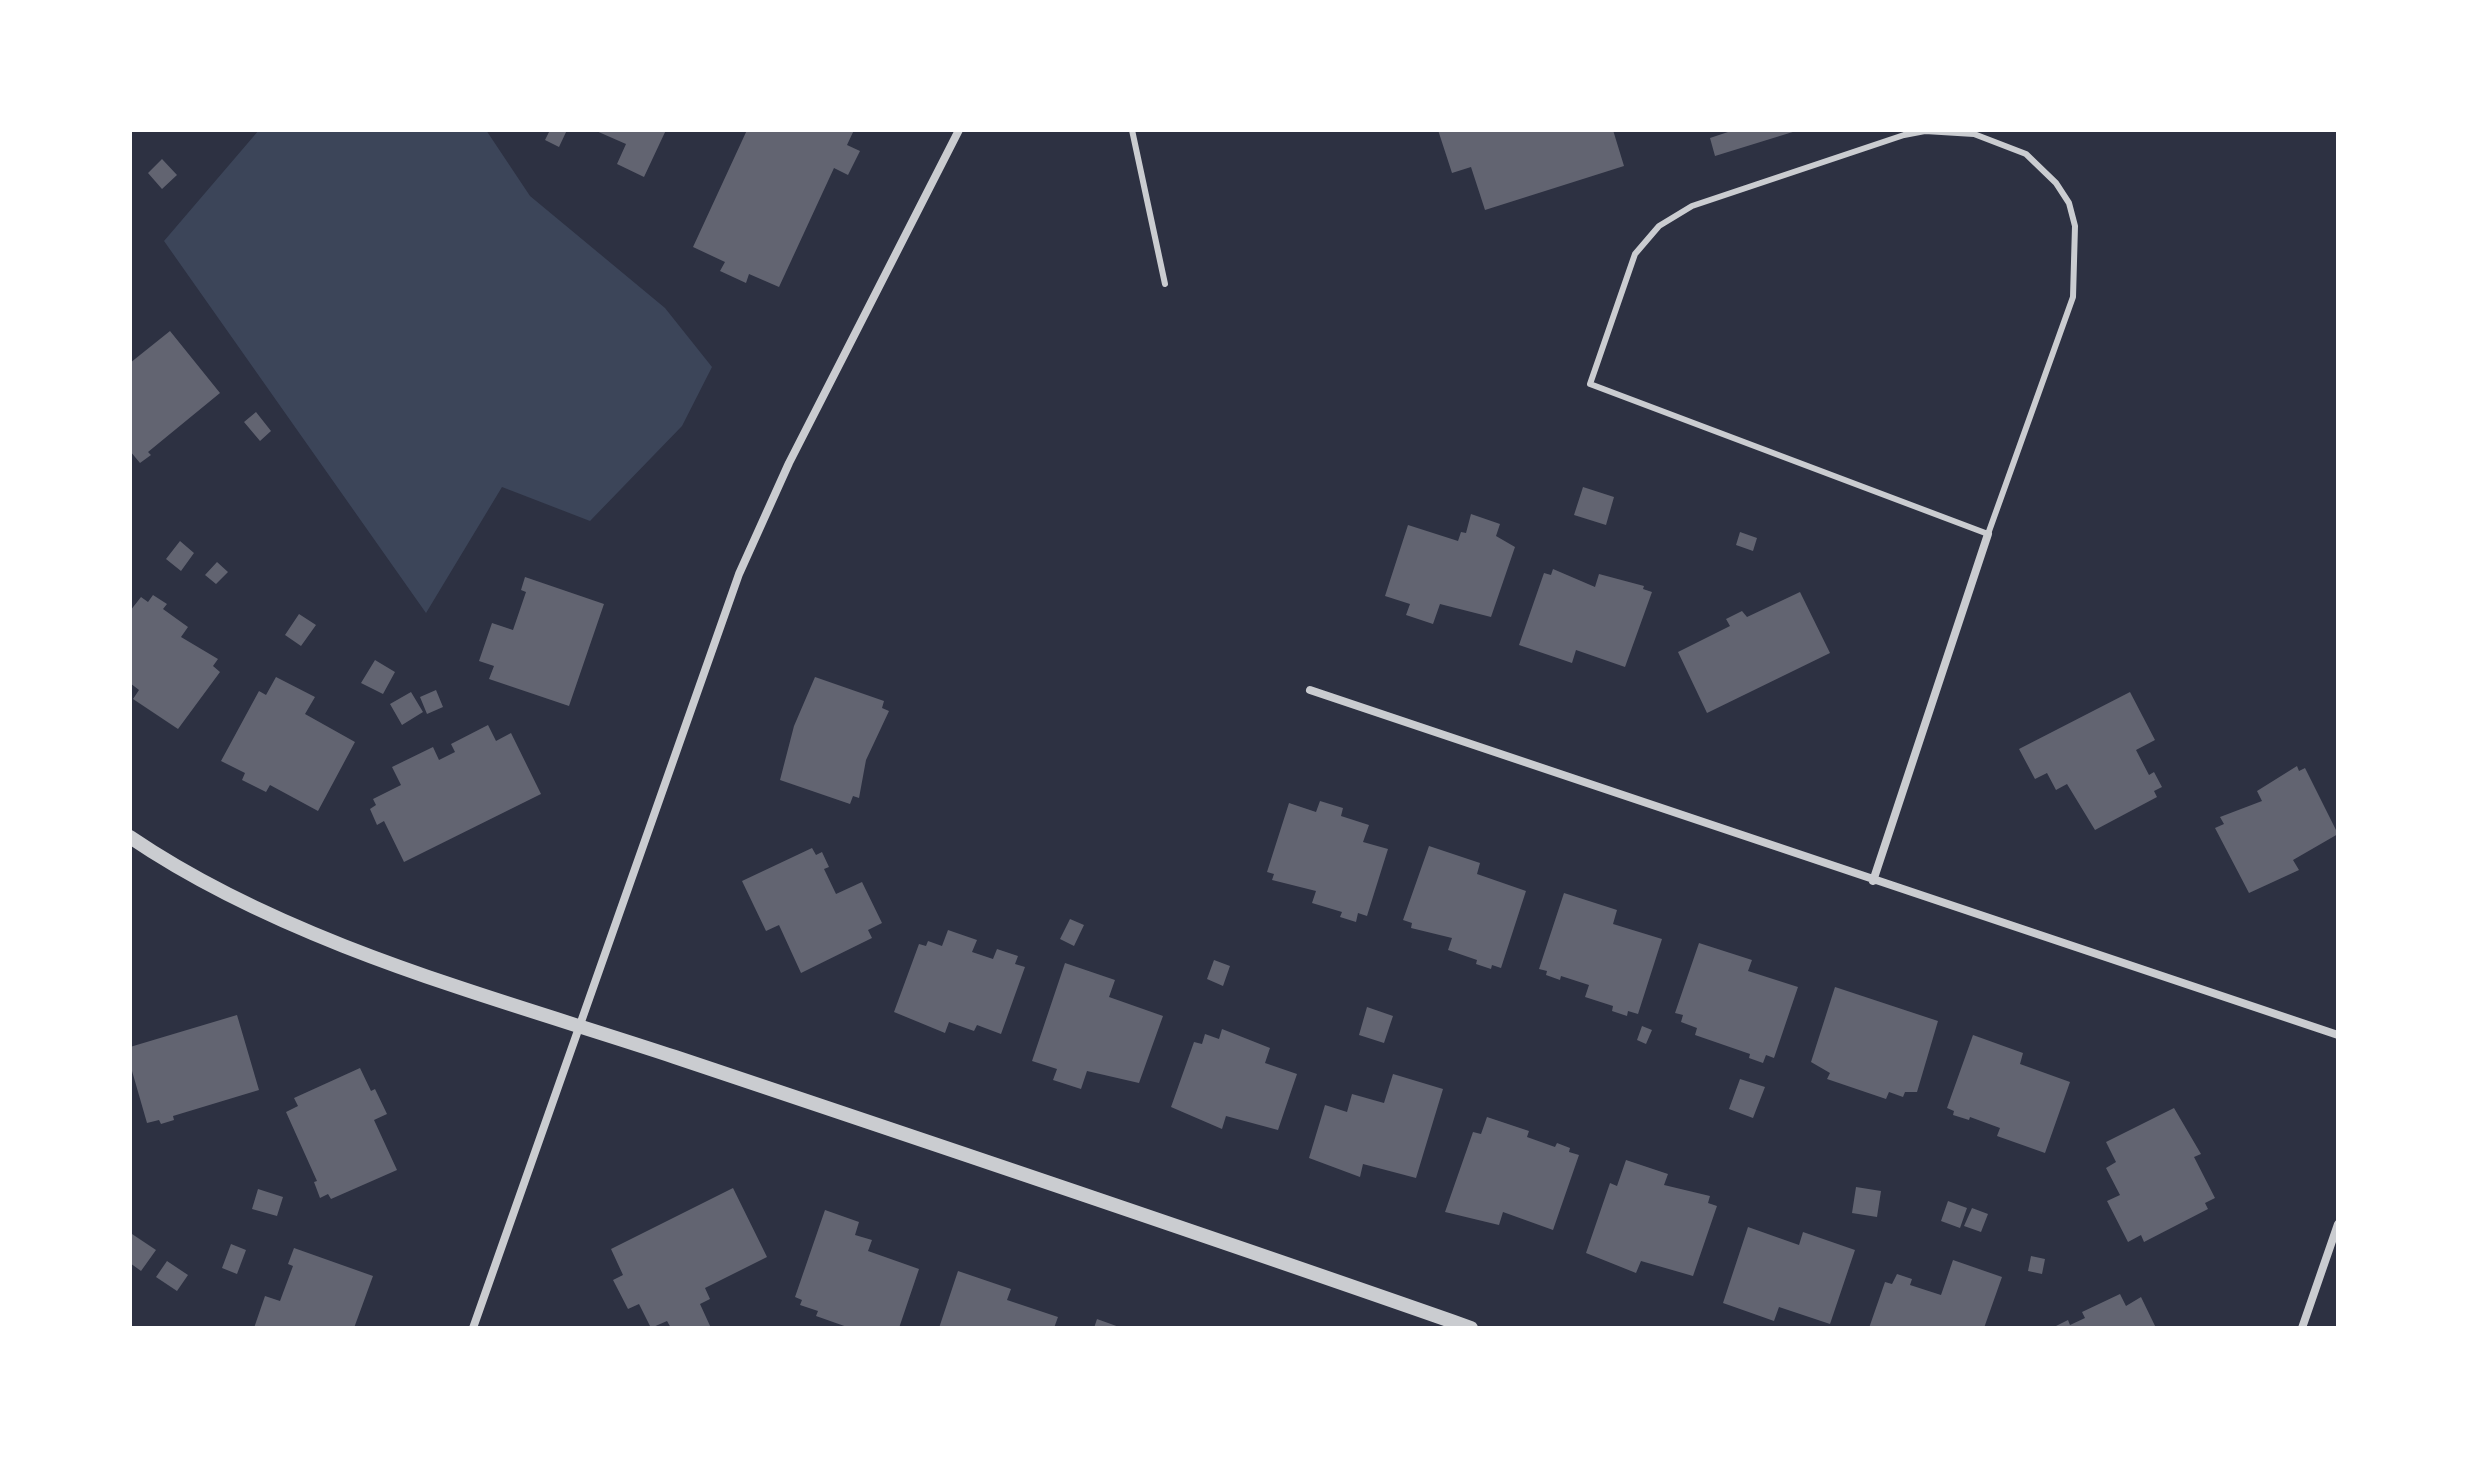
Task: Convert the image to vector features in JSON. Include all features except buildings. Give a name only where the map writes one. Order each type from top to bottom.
[{"type":"street","points":[[473,1328],[581,1026],[661,785],[760,524],[959,130]]},
{"type":"street","points":[[1873,881],[1988,534]]},
{"type":"street","points":[[1310,690],[2338,1035]]},
{"type":"street","points":[[131,840],[206,882],[296,925],[581,1026],[1160,1219],[1471,1328]]},
{"type":"street","points":[[2302,1328],[2338,1224]]},
{"type":"lane","points":[[1132,130],[1165,284]]},
{"type":"lane","points":[[1925,131],[1974,134],[2026,154],[2042,167],[2069,203],[2075,226],[2073,297],[1988,534],[1590,384],[1635,254],[1659,226],[1692,206],[1904,135],[1925,131]]},
{"type":"shaded area","points":[[259,130],[486,130],[530,196],[665,308],[712,367],[682,426],[590,521],[502,487],[426,613],[164,241]]}]
